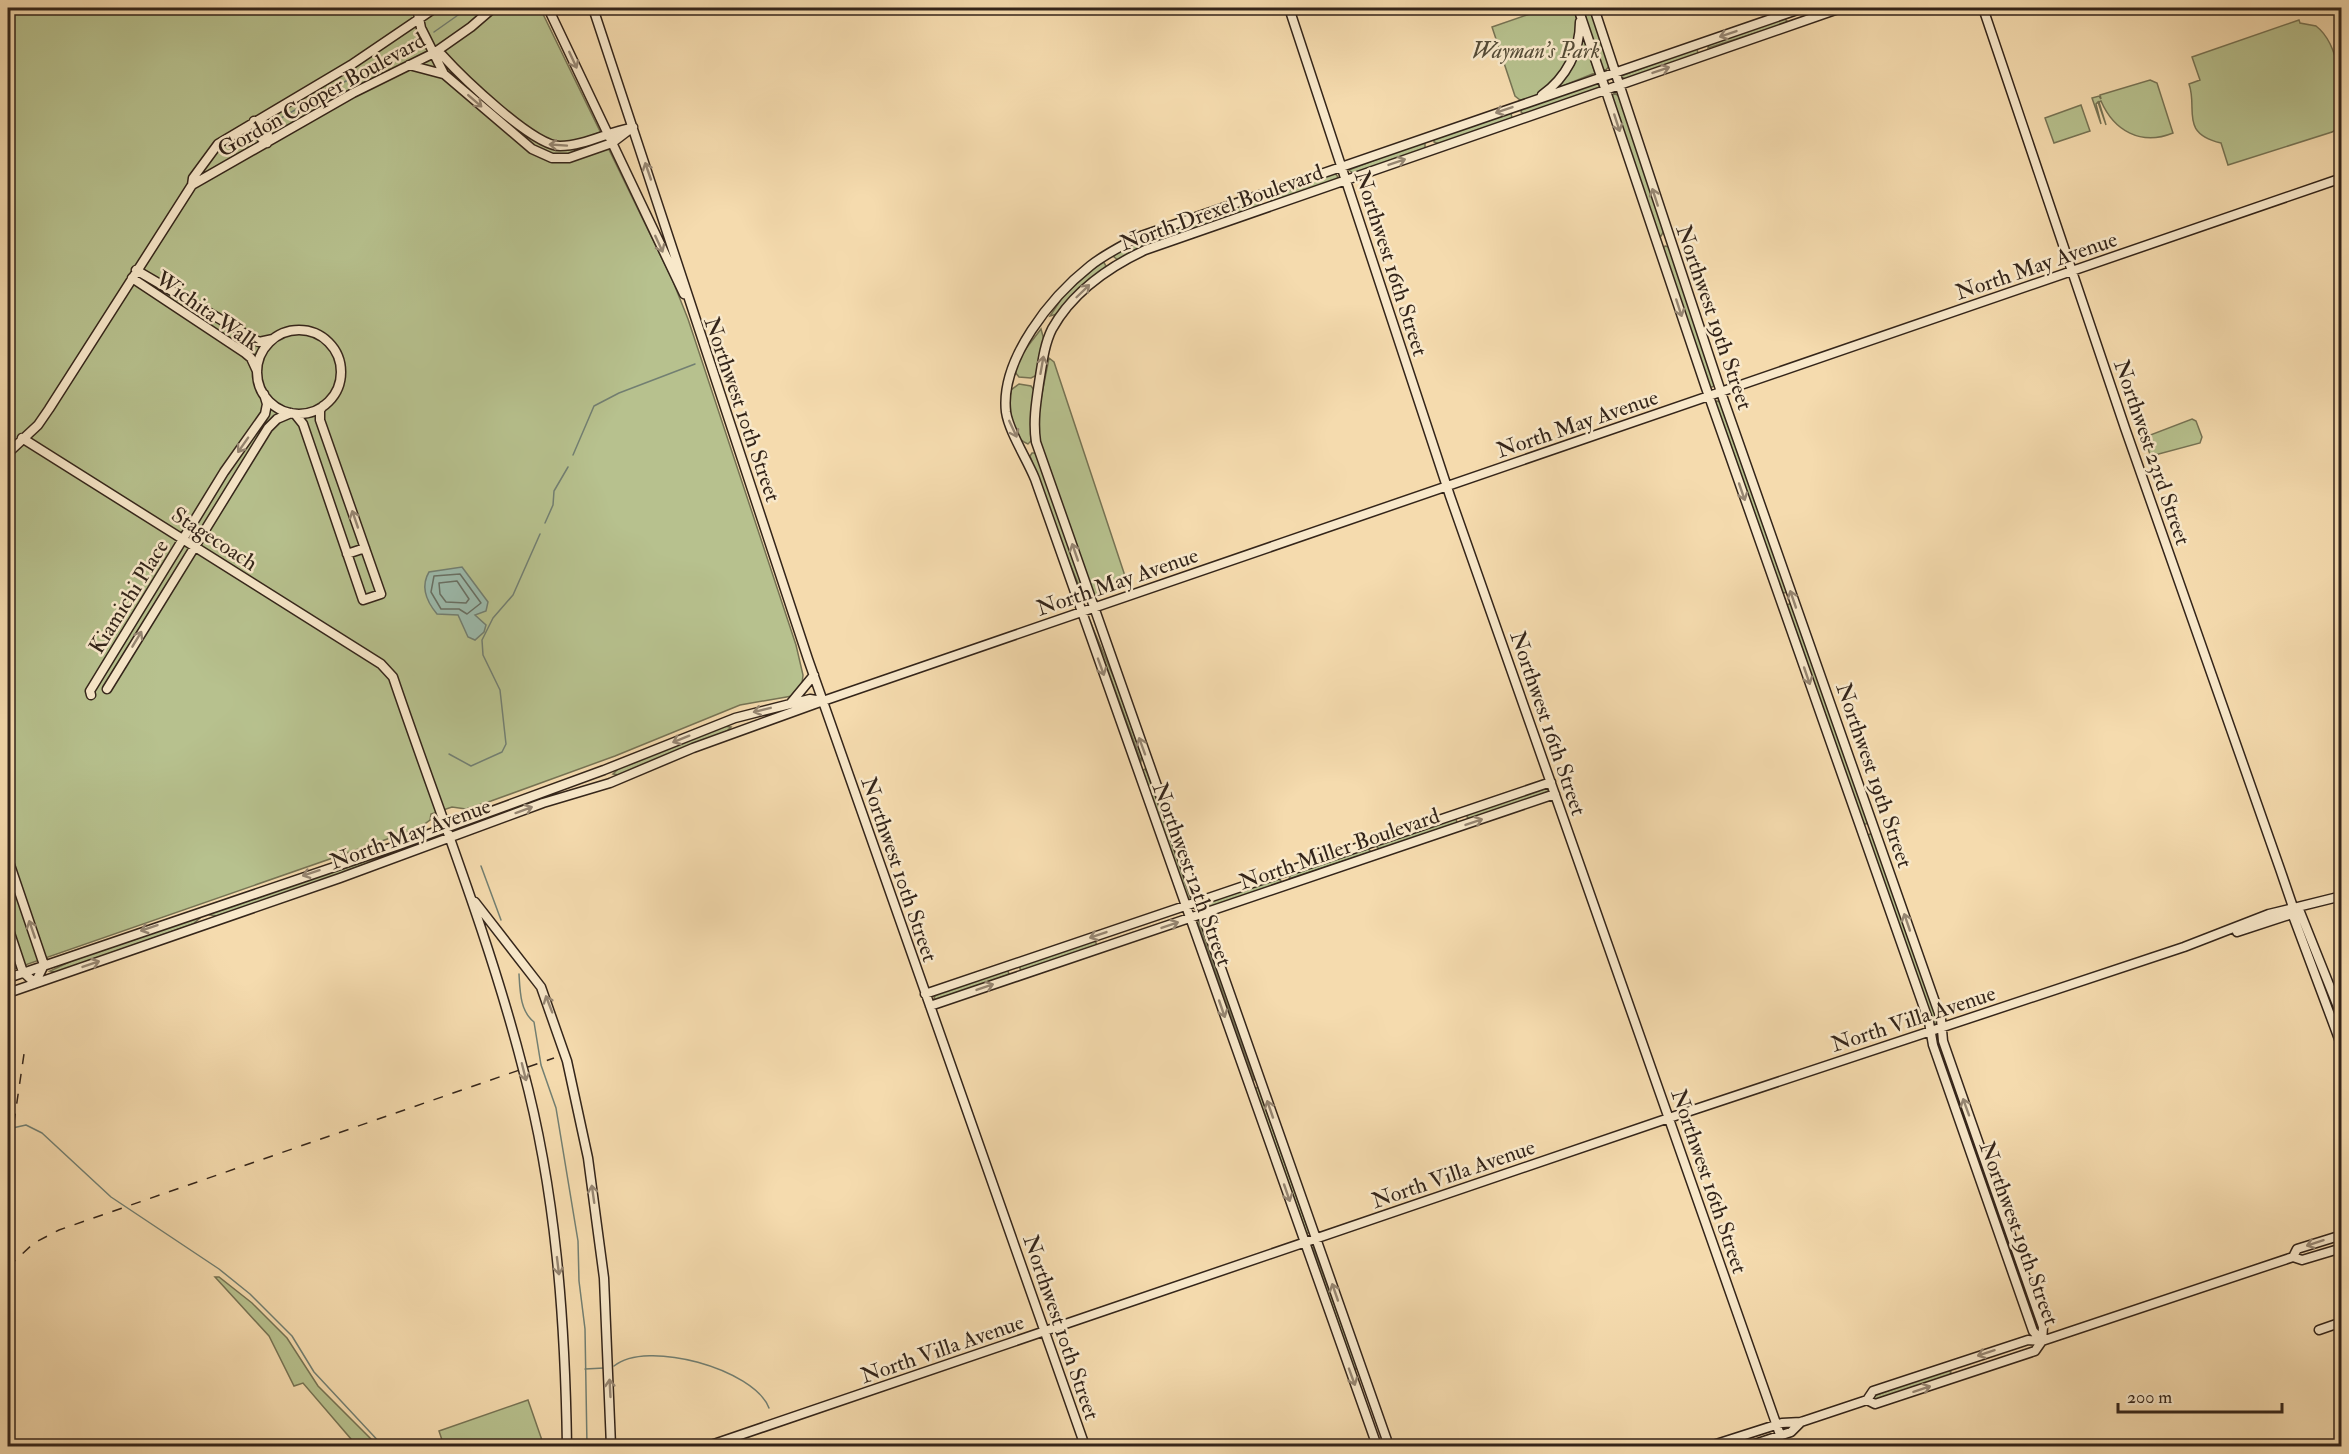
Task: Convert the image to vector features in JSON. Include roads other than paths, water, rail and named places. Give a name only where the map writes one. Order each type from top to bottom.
[{"type":"street","points":[[417,8],[419,19],[434,53],[434,59],[444,74],[523,143],[539,153],[552,158],[569,158],[612,143],[633,127]]},
{"type":"street","name":"Gordon Cooper Boulevard","points":[[8,453],[38,425],[49,409],[192,185],[193,178],[218,144],[351,65],[435,8]]},
{"type":"street","name":"Gordon Cooper Boulevard","points":[[192,185],[353,93],[434,53],[493,8]]},
{"type":"street","name":"Northwest 10th Street","points":[[548,8],[688,301],[823,701],[1085,1446]]},
{"type":"street","name":"Northwest 10th Street","points":[[593,8],[684,279],[688,301]]},
{"type":"street","name":"Northwest 16th Street","points":[[1288,8],[1447,486],[1784,1446]]},
{"type":"street","name":"Northwest 19th Street","points":[[1594,8],[1721,392],[1933,996],[1942,1028],[1943,1041],[2043,1327],[2042,1341]]},
{"type":"street","name":"Northwest 12th Street","points":[[1377,1446],[1028,461],[1006,412],[1012,366],[1042,318],[1069,284],[1092,265],[1138,237],[1803,8]]},
{"type":"street","name":"North Drexel Boulevard","points":[[1049,338],[1075,299],[1090,285],[1128,258],[1345,180],[1842,8]]},
{"type":"street","name":"Northwest 23rd Street","points":[[1983,8],[2072,272],[2295,911],[2304,947],[2341,1044]]},
{"type":"street","points":[[1534,100],[1562,77],[1572,61],[1580,31],[1579,9]]},
{"type":"street","name":"Northwest 19th Street","points":[[1579,9],[1709,396],[1931,1031],[1933,1045],[2033,1331],[2042,1341]]},
{"type":"street","points":[[451,66],[450,51],[455,39]]},
{"type":"street","points":[[434,53],[442,55],[451,66],[539,141],[555,146],[569,145],[607,132],[633,127]]},
{"type":"street","points":[[409,65],[444,74]]},
{"type":"street","points":[[254,121],[261,139],[267,143]]},
{"type":"street","name":"North May Avenue","points":[[8,993],[543,803],[610,783],[740,731],[823,701],[2342,178]]},
{"type":"street","name":"Wichita Walk","points":[[134,274],[259,342],[276,337]]},
{"type":"street","name":"Wichita Walk","points":[[134,274],[251,358],[257,375]]},
{"type":"street","points":[[293,413],[303,424],[363,600],[381,594],[320,420],[320,410],[334,395],[340,379],[339,359],[331,345],[321,337],[307,331],[291,331],[276,337],[261,355],[257,375],[264,394],[274,406],[293,413],[308,413],[323,406]]},
{"type":"street","name":"Northwest 12th Street","points":[[1049,338],[1036,403],[1035,432],[1094,608],[1389,1446]]},
{"type":"street","name":"Kiamichi Place","points":[[91,695],[90,691],[224,472],[265,414],[267,404],[264,394]]},
{"type":"street","name":"Kiamichi Place","points":[[107,689],[268,428],[277,419],[293,413]]},
{"type":"street","name":"Stagecoach","points":[[22,438],[387,669],[393,677],[446,827]]},
{"type":"street","points":[[347,554],[365,548]]},
{"type":"street","points":[[790,704],[814,675]]},
{"type":"street","name":"North May Avenue","points":[[8,978],[446,827],[603,770],[735,718],[810,699],[823,701]]},
{"type":"street","points":[[735,718],[740,731]]},
{"type":"street","name":"North Miller Boulevard","points":[[925,994],[1551,782]]},
{"type":"street","name":"North Miller Boulevard","points":[[930,1006],[1555,794]]},
{"type":"street","points":[[446,827],[470,896],[523,1068],[544,1166],[560,1281],[567,1446]]},
{"type":"street","points":[[8,859],[44,965],[35,984],[23,972],[8,927]]},
{"type":"street","points":[[470,896],[541,987],[565,1054],[588,1158],[604,1278],[611,1446]]},
{"type":"street","name":"North Villa Avenue","points":[[708,1446],[1669,1118],[2342,896]]},
{"type":"street","name":"North Villa Avenue","points":[[2295,911],[2342,902]]},
{"type":"street","name":"Northwest 23rd Street","points":[[2295,911],[2314,943],[2342,1017]]},
{"type":"street","points":[[2304,947],[2314,943]]},
{"type":"street","points":[[2313,972],[2324,968]]},
{"type":"street","points":[[2324,999],[2334,996]]},
{"type":"street","points":[[2293,1257],[2297,1249],[2342,1235]]},
{"type":"street","points":[[1710,1446],[1786,1421],[1801,1422],[1867,1400],[1873,1391],[2028,1340],[2042,1341],[2293,1257],[2302,1260],[2342,1248]]},
{"type":"street","points":[[2319,1330],[2342,1322]]},
{"type":"street","points":[[1867,1400],[1875,1404],[2012,1359],[2034,1351],[2042,1341]]},
{"type":"street","points":[[1749,1446],[1791,1432],[1801,1422]]},
{"type":"water","points":[[462,567],[488,602],[486,611],[475,615],[486,625],[484,632],[475,640],[468,637],[458,615],[437,614],[430,604],[425,589],[429,572]]},
{"type":"waterway","points":[[434,32],[468,8]]},
{"type":"waterway","points":[[274,122],[418,40]]},
{"type":"waterway","points":[[573,455],[594,406],[619,393],[695,364]]},
{"type":"waterway","points":[[545,523],[553,505],[554,491],[568,467]]},
{"type":"waterway","points":[[449,754],[471,766],[502,752],[506,744],[500,690],[483,655],[482,640],[493,618],[513,595],[540,534]]},
{"type":"waterway","points":[[481,866],[501,920]]},
{"type":"waterway","points":[[519,974],[522,1000],[526,1012],[534,1022],[541,1065],[556,1108],[578,1241],[579,1281],[585,1329],[587,1446]]},
{"type":"waterway","points":[[8,1129],[26,1125],[42,1133],[111,1197],[219,1269],[250,1294],[292,1336],[314,1372],[383,1446]]},
{"type":"waterway","points":[[614,1366],[629,1358],[650,1356],[673,1357],[698,1362],[722,1370],[743,1381],[759,1394],[769,1408]]},
{"type":"waterway","points":[[585,1369],[604,1368]]},
{"type":"railway","points":[[8,1163],[24,1054]]},
{"type":"railway","points":[[8,1267],[34,1243],[59,1230],[554,1058]]},
{"type":"park label","name":"Wayman's Park","points":[[1536,50]]}]
